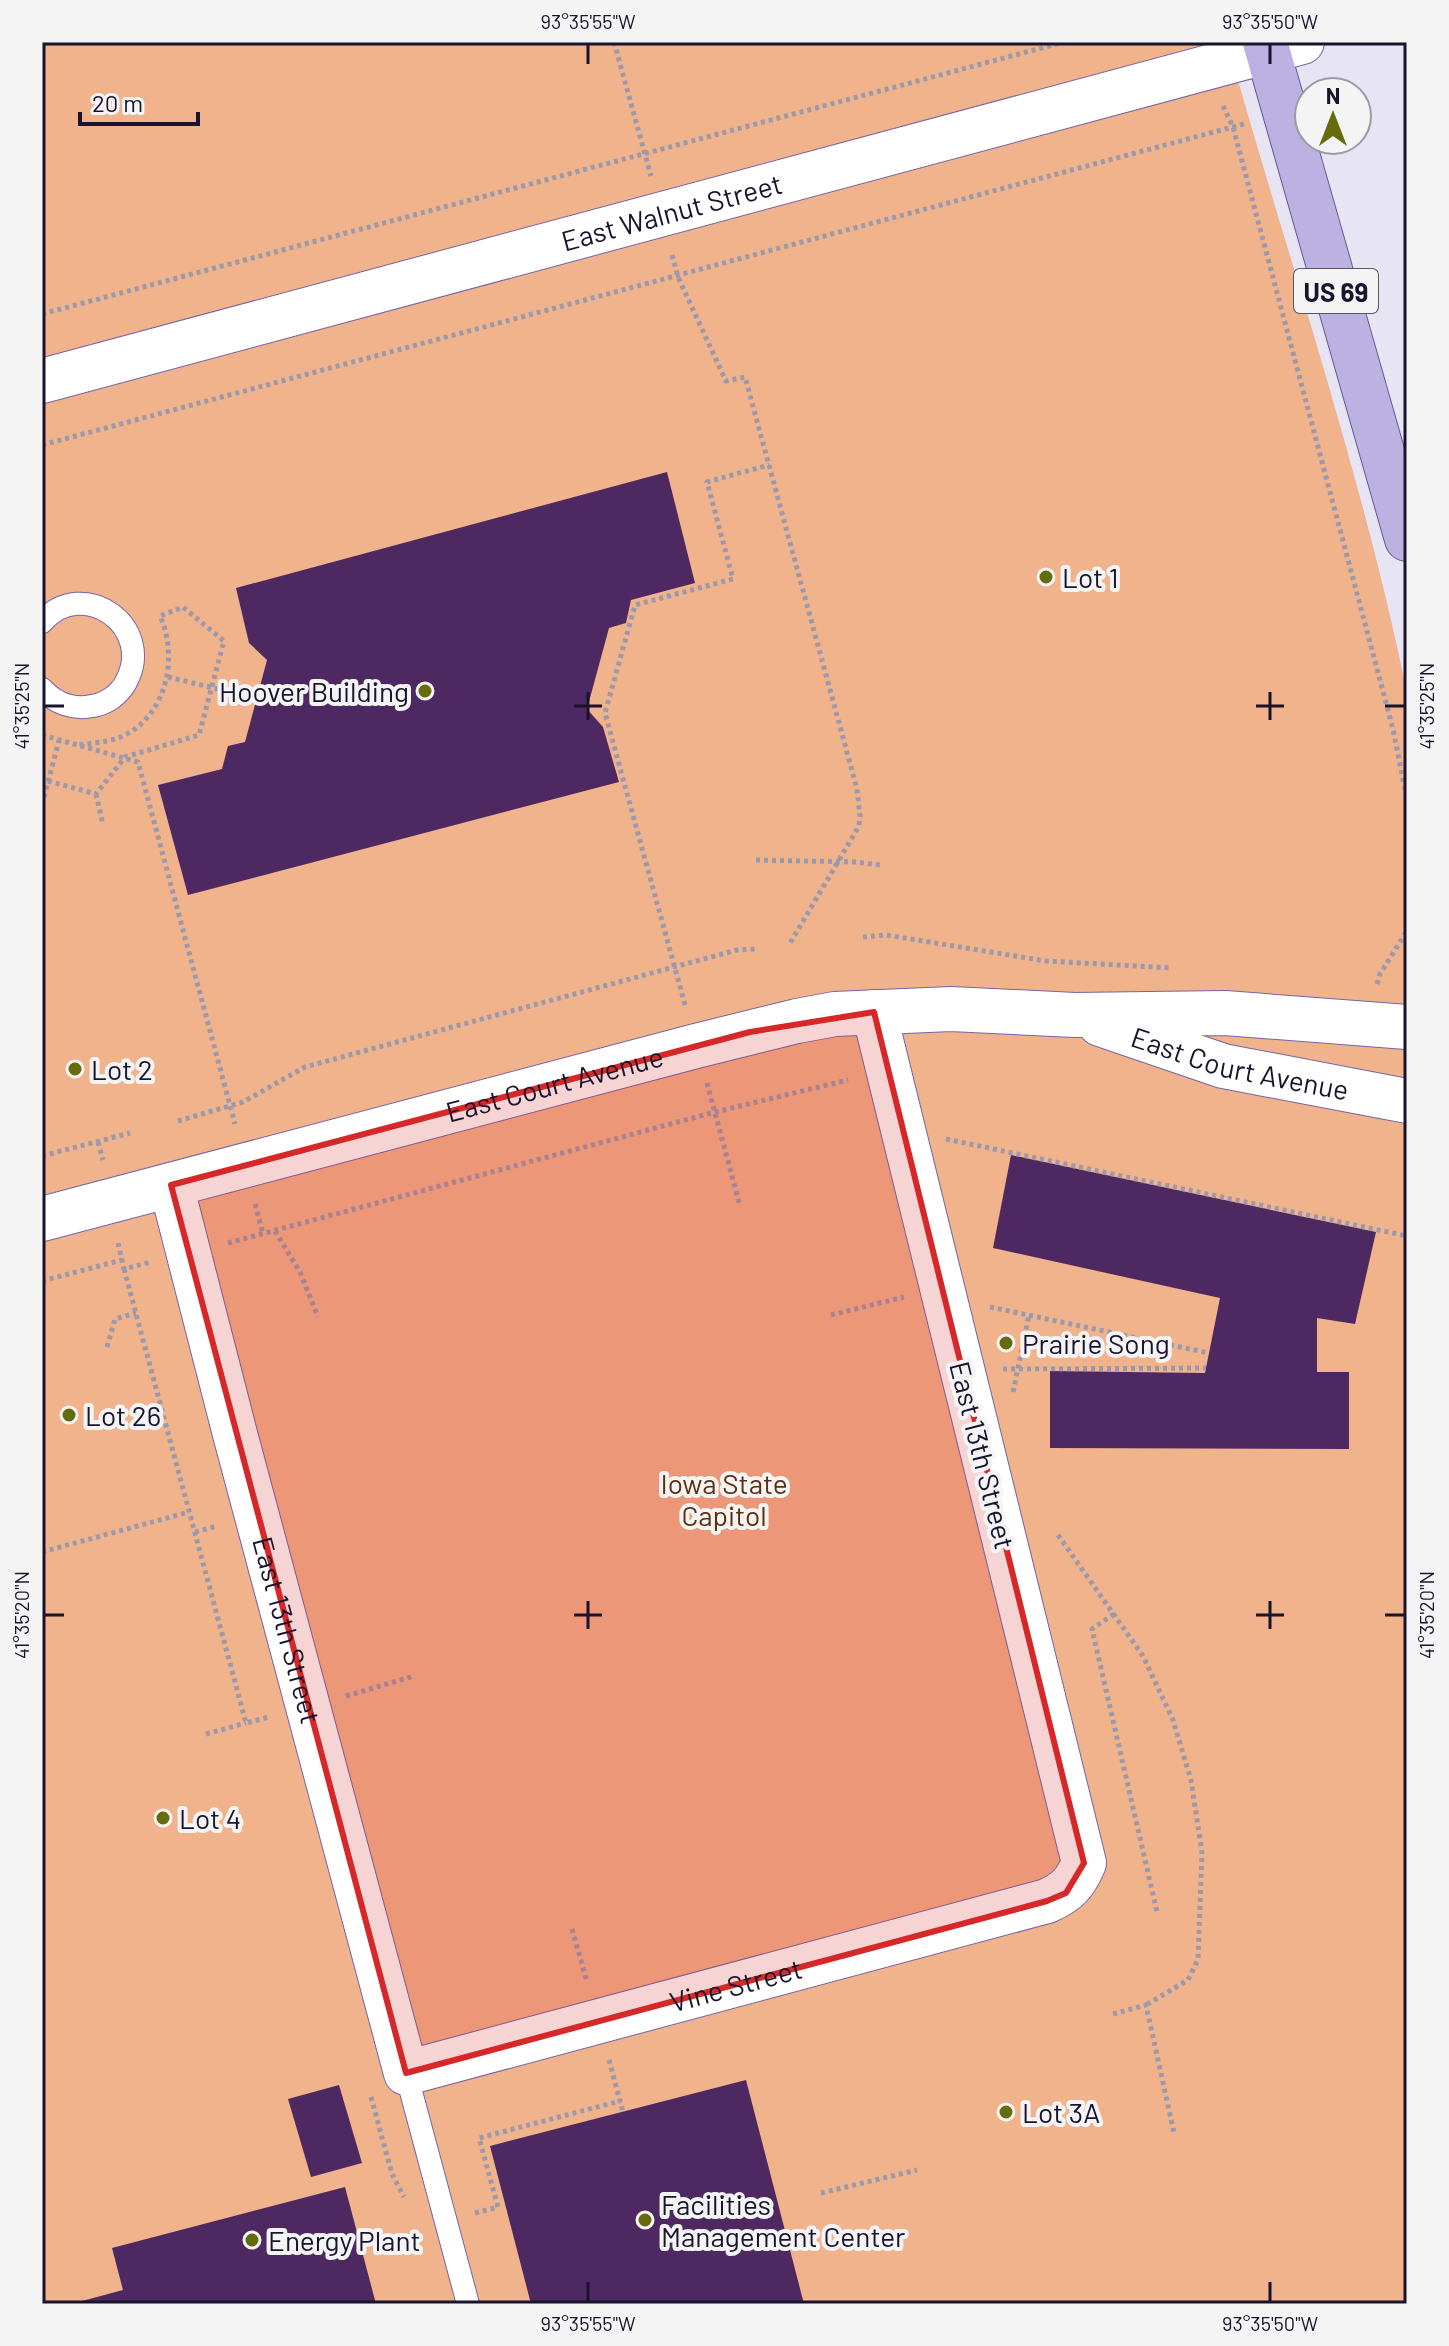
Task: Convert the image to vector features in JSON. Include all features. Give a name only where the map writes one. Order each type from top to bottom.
[{"type":"main road","name":"US 69","points":[[1278,45],[1403,511]]},
{"type":"street","name":"East Walnut Street","points":[[42,381],[1278,45]]},
{"type":"street","name":"East Court Avenue","points":[[42,1219],[785,1023],[835,1014],[951,1009],[1075,1015],[1225,1013],[1407,1027]]},
{"type":"street","name":"East 13th Street","points":[[874,1012],[1084,1863],[1077,1880],[1066,1893]]},
{"type":"street","name":"East Court Avenue","points":[[1075,1015],[1223,1066],[1407,1101]]},
{"type":"street","name":"East 13th Street","points":[[171,1185],[406,2073]]},
{"type":"street","name":"Vine Street","points":[[406,2073],[1047,1901],[1066,1893]]},
{"type":"lane","points":[[42,622],[60,608],[77,603],[95,605],[111,613],[124,625],[134,658],[122,689],[110,700],[95,706],[78,708],[62,704],[42,689]]},
{"type":"lane","points":[[406,2073],[468,2304]]},
{"type":"path","points":[[614,42],[651,177]]},
{"type":"path","points":[[42,314],[1064,42]]},
{"type":"path","points":[[1223,106],[1233,127],[1393,729],[1407,799]]},
{"type":"path","points":[[42,445],[1244,124]]},
{"type":"path","points":[[670,249],[678,277],[726,381],[745,377],[857,789],[859,826],[789,945]]},
{"type":"path","points":[[687,1010],[605,713],[635,605],[733,579],[707,482],[769,465]]},
{"type":"path","points":[[77,745],[102,742],[127,734],[157,702],[168,677],[170,648],[160,616],[183,607],[224,641],[199,735],[125,757],[96,794]]},
{"type":"path","points":[[168,677],[256,698]]},
{"type":"path","points":[[43,735],[138,762],[237,1130]]},
{"type":"path","points":[[42,805],[59,740]]},
{"type":"path","points":[[48,781],[96,794]]},
{"type":"path","points":[[96,794],[103,825]]},
{"type":"path","points":[[756,860],[881,865]]},
{"type":"path","points":[[1379,982],[1407,931]]},
{"type":"path","points":[[863,937],[886,935],[1046,961],[1172,968]]},
{"type":"path","points":[[178,1121],[243,1102],[305,1067],[737,950],[757,949]]},
{"type":"path","points":[[222,1245],[715,1112],[850,1079]]},
{"type":"path","points":[[706,1081],[740,1206]]},
{"type":"path","points":[[42,1156],[130,1133]]},
{"type":"path","points":[[937,1137],[1407,1236]]},
{"type":"path","points":[[98,1142],[104,1165]]},
{"type":"path","points":[[255,1203],[263,1234]]},
{"type":"path","points":[[275,1231],[300,1272],[318,1317]]},
{"type":"path","points":[[117,1238],[246,1723]]},
{"type":"path","points":[[42,1281],[122,1260]]},
{"type":"path","points":[[124,1269],[152,1262]]},
{"type":"path","points":[[831,1315],[905,1297]]},
{"type":"path","points":[[987,1306],[1209,1353]]},
{"type":"path","points":[[107,1347],[115,1319],[136,1313]]},
{"type":"path","points":[[1012,1400],[1029,1315]]},
{"type":"path","points":[[990,1369],[1206,1368]]},
{"type":"path","points":[[42,1552],[189,1512]]},
{"type":"path","points":[[1058,1535],[1143,1656],[1173,1720],[1191,1780],[1202,1853],[1198,1959],[1188,1980],[1146,2005],[1113,2014]]},
{"type":"path","points":[[1114,1614],[1092,1629],[1157,1912]]},
{"type":"path","points":[[349,1695],[414,1676]]},
{"type":"path","points":[[206,1734],[268,1716],[272,1731]]},
{"type":"path","points":[[572,1929],[590,1991]]},
{"type":"path","points":[[1146,2005],[1174,2133]]},
{"type":"path","points":[[608,2057],[623,2112]]},
{"type":"path","points":[[445,2221],[498,2207],[479,2138],[620,2101]]},
{"type":"path","points":[[821,2193],[917,2170]]},
{"type":"highlighted area","points":[[874,1012],[1084,1863],[1066,1893],[1047,1901],[406,2073],[171,1185],[750,1032]]},
{"type":"green space","name":"Iowa State Capitol","points":[[42,42],[1227,42],[1346,448],[1407,693],[1407,2304],[42,2304]]},
{"type":"building","name":"Hoover Building","points":[[667,472],[695,583],[631,600],[626,623],[609,628],[587,709],[603,727],[619,782],[188,895],[158,785],[222,769],[228,746],[245,742],[267,660],[249,643],[236,588]]},
{"type":"building","points":[[1011,1155],[1376,1232],[1355,1324],[1317,1318],[1317,1372],[1349,1372],[1349,1449],[1050,1448],[1050,1371],[1205,1373],[1220,1298],[993,1248]]},
{"type":"building","name":"Facilities Management Center","points":[[746,2080],[804,2304],[531,2304],[490,2146]]},
{"type":"building","points":[[339,2085],[362,2163],[311,2177],[288,2099]]},
{"type":"building","name":"Energy Plant","points":[[345,2187],[376,2304],[71,2304],[123,2290],[112,2248]]},
{"type":"place","name":"Lot 1","points":[[1046,577]]},
{"type":"place","name":"Hoover Building","points":[[425,691]]},
{"type":"place","name":"Lot 2","points":[[75,1069]]},
{"type":"place","name":"Prairie Song","points":[[1006,1343]]},
{"type":"place","name":"Lot 26","points":[[69,1415]]},
{"type":"place","name":"Lot 4","points":[[163,1818]]},
{"type":"place","name":"Lot 3A","points":[[1006,2112]]},
{"type":"place","name":"Facilities Management Center","points":[[645,2220]]},
{"type":"place","name":"Energy Plant","points":[[252,2240]]}]
